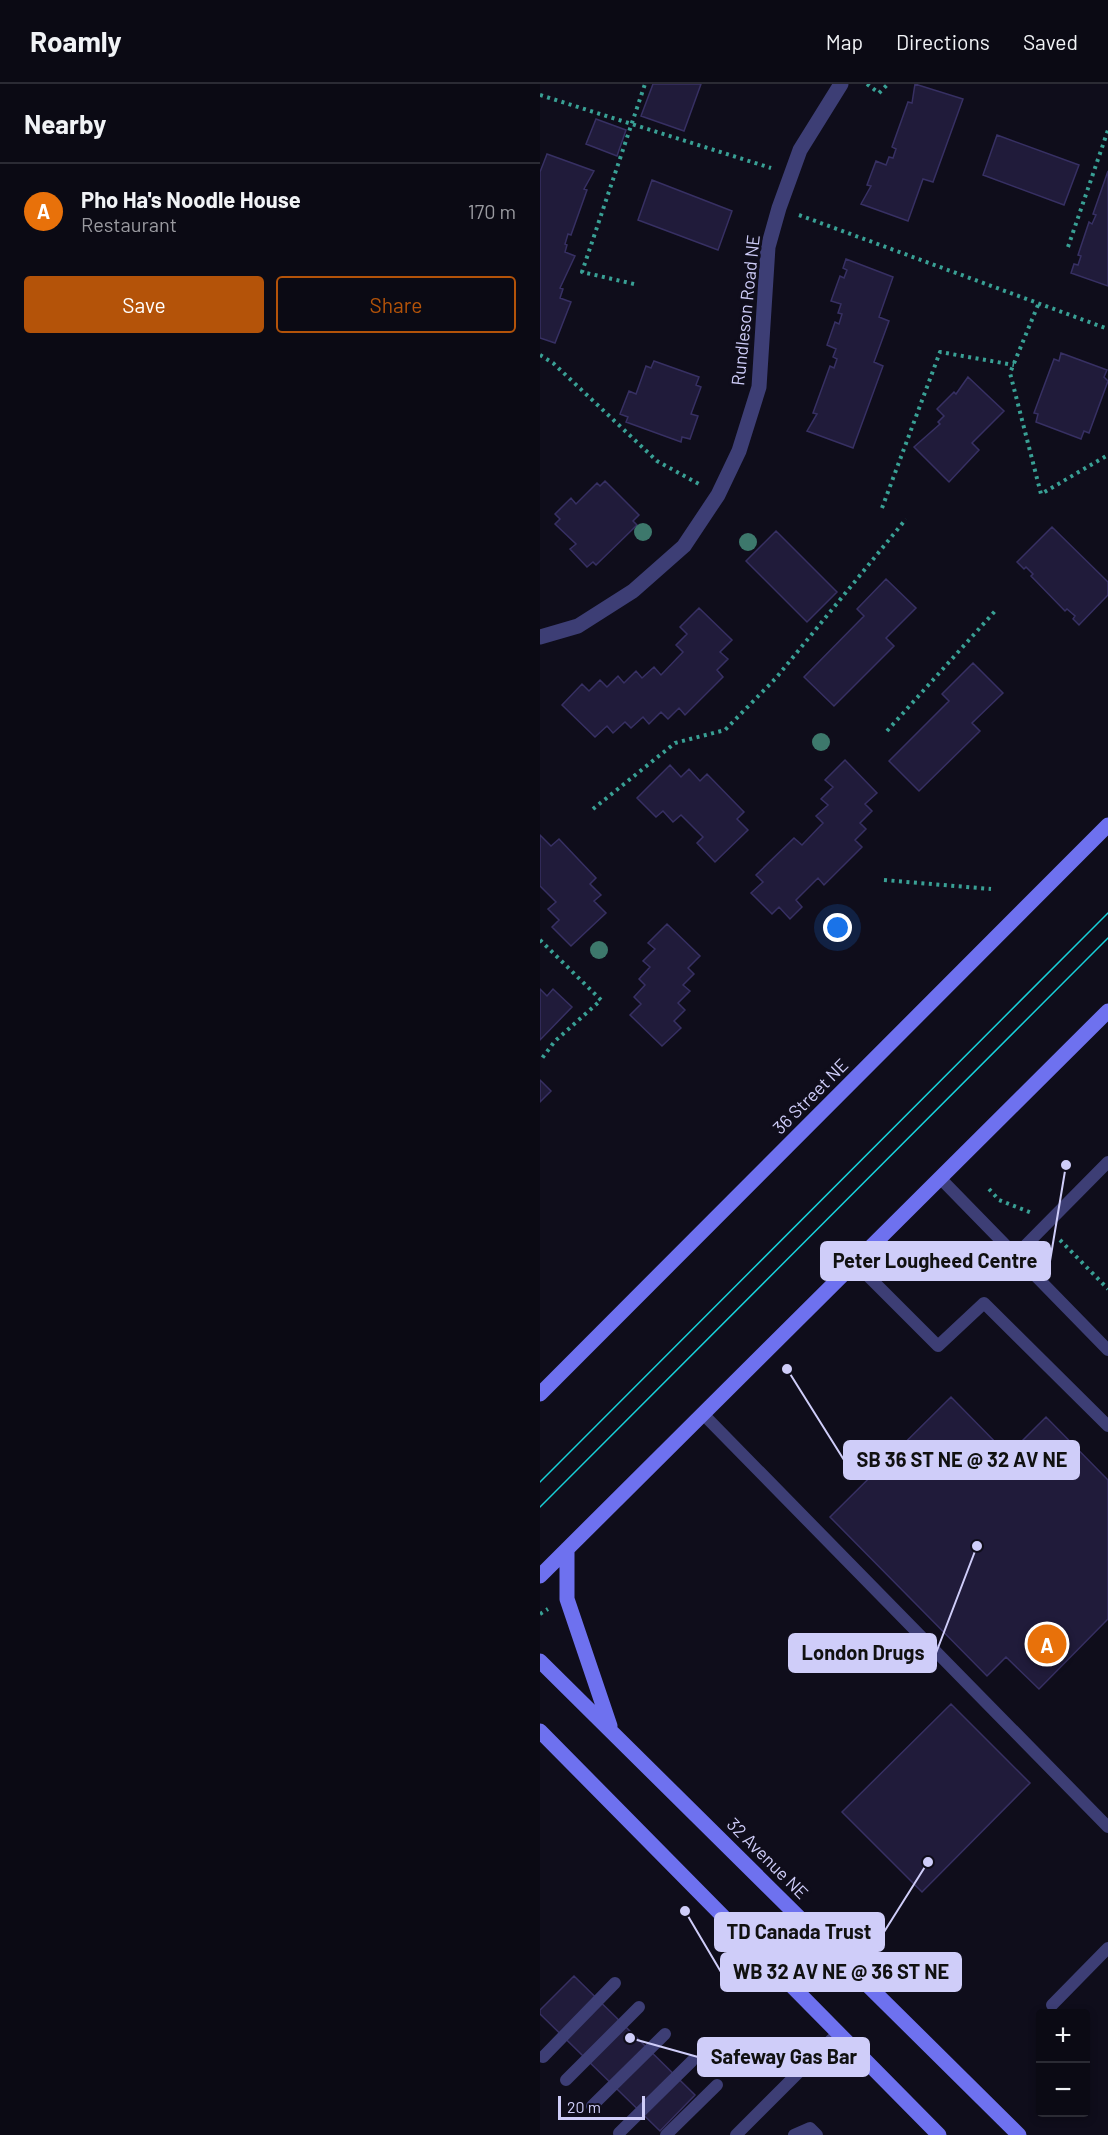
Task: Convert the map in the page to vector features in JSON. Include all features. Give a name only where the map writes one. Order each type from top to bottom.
[{"type":"main road","name":"36 Street NE","points":[[543,1389],[1108,825]]},
{"type":"main road","points":[[540,1576],[1108,1011]]},
{"type":"main road","points":[[567,1549],[567,1599],[612,1731]]},
{"type":"main road","name":"32 Avenue NE","points":[[540,1660],[1019,2135]]},
{"type":"main road","points":[[542,1735],[939,2135]]},
{"type":"street","name":"Rundleson Road NE","points":[[540,638],[578,626],[633,591],[684,546],[718,495],[739,451],[759,387],[768,247],[778,208],[800,150],[841,84]]},
{"type":"lane","points":[[1016,1255],[1108,1162]]},
{"type":"lane","points":[[940,1178],[1108,1350]]},
{"type":"lane","points":[[855,1263],[938,1346],[984,1303],[1108,1426]]},
{"type":"lane","points":[[703,1414],[1108,1827]]},
{"type":"lane","points":[[1053,2006],[1108,1948]]},
{"type":"lane","points":[[543,2057],[615,1983]]},
{"type":"lane","points":[[566,2080],[639,2007]]},
{"type":"lane","points":[[736,2135],[839,2032]]},
{"type":"lane","points":[[592,2106],[665,2034]]},
{"type":"lane","points":[[619,2133],[692,2061]]},
{"type":"lane","points":[[666,2135],[717,2085]]},
{"type":"lane","points":[[794,2135],[810,2128],[817,2135]]},
{"type":"path","points":[[634,284],[582,272],[629,125],[645,84]]},
{"type":"path","points":[[867,84],[879,93],[888,84]]},
{"type":"path","points":[[540,95],[790,174]]},
{"type":"path","points":[[1068,247],[1108,130]]},
{"type":"path","points":[[778,208],[1108,329]]},
{"type":"path","points":[[1038,305],[1010,373],[1041,494],[1108,455]]},
{"type":"path","points":[[882,508],[940,352],[1014,365]]},
{"type":"path","points":[[540,355],[553,363],[657,461],[718,495]]},
{"type":"path","points":[[593,809],[675,743],[724,730],[776,678],[906,519]]},
{"type":"path","points":[[887,731],[996,610]]},
{"type":"path","points":[[884,880],[991,890]]},
{"type":"path","points":[[540,940],[601,1000],[555,1041],[540,1061]]},
{"type":"path","points":[[989,1189],[999,1200],[1035,1214]]},
{"type":"path","points":[[1058,1238],[1108,1289]]},
{"type":"building","points":[[653,84],[701,84],[684,131],[641,116]]},
{"type":"building","points":[[915,84],[963,99],[933,182],[923,179],[908,221],[861,204],[871,186],[867,185],[876,161],[886,165],[889,157],[893,158],[896,149],[892,147],[908,102],[912,103]]},
{"type":"building","points":[[596,119],[626,130],[617,156],[586,144]]},
{"type":"building","points":[[997,135],[1079,165],[1064,205],[983,175]]},
{"type":"building","points":[[547,154],[594,171],[584,189],[587,190],[571,235],[568,234],[565,244],[567,245],[565,252],[575,256],[560,288],[563,289],[560,298],[571,302],[555,343],[540,338],[540,172]]},
{"type":"building","points":[[1108,171],[1108,286],[1071,273],[1074,264],[1078,265],[1081,256],[1078,255],[1089,222],[1092,224],[1096,215],[1093,214]]},
{"type":"building","points":[[652,180],[732,211],[718,250],[638,220]]},
{"type":"building","points":[[846,259],[893,277],[879,317],[889,321],[874,362],[883,366],[853,448],[807,431],[817,414],[813,413],[830,366],[834,368],[837,359],[833,357],[836,349],[827,345],[835,322],[839,324],[842,314],[838,313],[841,304],[831,301],[840,276],[844,278],[847,270],[843,268]]},
{"type":"building","points":[[1061,353],[1107,370],[1104,377],[1108,381],[1089,433],[1084,431],[1081,439],[1036,422],[1038,414],[1034,413],[1054,359],[1059,361]]},
{"type":"building","points":[[654,361],[699,377],[696,385],[701,387],[691,414],[698,416],[690,439],[682,437],[681,442],[626,422],[628,417],[620,414],[629,391],[636,394],[646,366],[651,368]]},
{"type":"building","points":[[968,377],[1004,411],[972,443],[979,450],[949,482],[914,447],[940,424],[938,422],[944,416],[937,409],[954,392],[956,394]]},
{"type":"building","points":[[605,481],[639,515],[633,521],[637,525],[596,565],[593,562],[587,567],[570,549],[576,544],[555,524],[560,519],[555,514],[571,498],[576,504],[597,483],[600,486]]},
{"type":"building","points":[[1052,527],[1108,582],[1108,595],[1079,625],[1073,619],[1075,616],[1067,609],[1065,611],[1031,576],[1033,574],[1017,562]]},
{"type":"building","points":[[776,531],[837,592],[807,622],[746,561]]},
{"type":"building","points":[[886,579],[916,608],[886,638],[894,646],[834,706],[804,677],[864,616],[857,609]]},
{"type":"building","points":[[699,608],[732,640],[720,652],[728,659],[717,670],[723,677],[685,715],[679,708],[668,719],[661,712],[649,724],[643,717],[631,728],[625,722],[613,733],[607,726],[595,737],[562,705],[582,684],[589,691],[600,680],[607,687],[618,676],[624,683],[636,671],[642,678],[654,667],[661,675],[683,652],[676,645],[687,634],[680,627]]},
{"type":"building","points":[[973,663],[1003,693],[972,723],[980,731],[919,791],[889,761],[949,701],[942,694]]},
{"type":"building","points":[[845,760],[877,793],[865,804],[872,811],[860,823],[866,829],[855,840],[862,847],[824,885],[818,878],[796,900],[802,907],[790,919],[779,907],[772,914],[751,893],[763,882],[756,875],[794,838],[802,845],[823,823],[816,816],[828,805],[821,799],[833,787],[825,780]]},
{"type":"building","points":[[670,765],[681,777],[689,769],[700,781],[707,774],[744,812],[737,819],[748,830],[715,862],[697,843],[703,837],[681,815],[673,822],[663,811],[656,817],[637,798]]},
{"type":"building","points":[[540,835],[551,846],[559,839],[596,878],[590,884],[601,895],[594,901],[606,913],[571,946],[552,927],[559,920],[548,909],[556,902],[540,886]]},
{"type":"building","points":[[667,924],[700,956],[688,968],[694,974],[683,985],[690,991],[678,1003],[685,1010],[674,1021],[681,1028],[662,1046],[630,1015],[641,1004],[634,997],[645,985],[639,979],[650,967],[643,961],[655,949],[648,943]]},
{"type":"building","points":[[540,989],[547,996],[553,989],[572,1007],[540,1040]]},
{"type":"building","points":[[540,1080],[551,1091],[540,1102]]},
{"type":"building","points":[[951,1397],[1008,1455],[1046,1417],[1108,1480],[1108,1619],[1039,1689],[1006,1657],[987,1676],[830,1517]]},
{"type":"building","points":[[951,1704],[1030,1783],[922,1892],[842,1812]]},
{"type":"building","points":[[574,1976],[695,2095],[660,2131],[540,2014],[540,2010]]},
{"type":"tram line","points":[[540,1482],[1108,913]]},
{"type":"tram line","points":[[540,1507],[1108,938]]},
{"type":"place","name":"Peter Lougheed Centre","points":[[1066,1165]]},
{"type":"place","name":"SB 36 ST NE @ 32 AV NE","points":[[787,1369]]},
{"type":"place","name":"London Drugs","points":[[977,1546]]},
{"type":"place","name":"Pho Ha's Noodle House","points":[[1047,1644]]},
{"type":"place","name":"TD Canada Trust","points":[[928,1862]]},
{"type":"place","name":"WB 32 AV NE @ 36 ST NE","points":[[685,1911]]},
{"type":"place","name":"Safeway Gas Bar","points":[[630,2038]]}]
